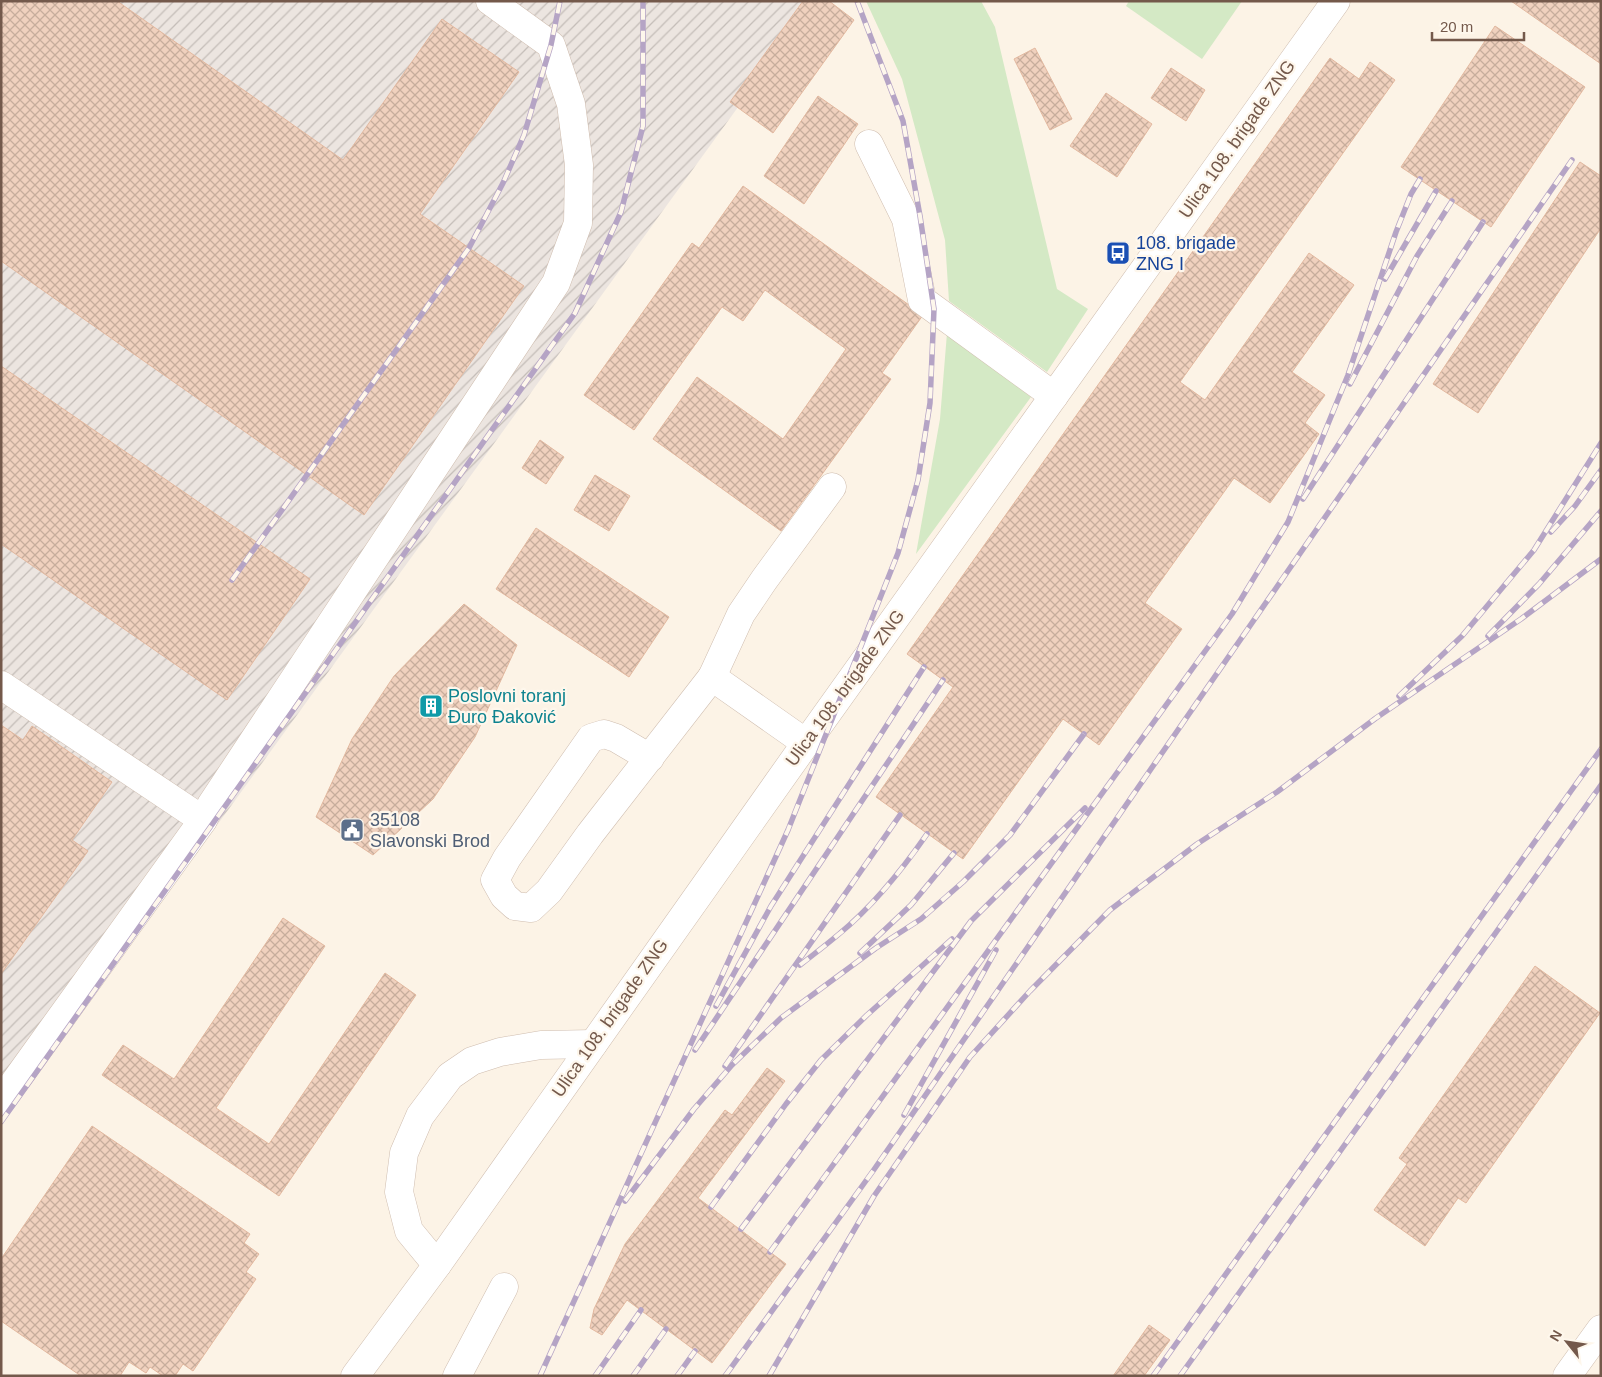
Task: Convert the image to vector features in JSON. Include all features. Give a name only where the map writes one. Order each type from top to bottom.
[{"type":"street","points":[[1,1101],[203,820],[211,805],[556,283],[578,223],[579,165],[570,104],[551,45],[490,1]]},
{"type":"street","name":"Ulica 108. brigade ZNG","points":[[355,1376],[437,1265],[806,742],[1336,1]]},
{"type":"street","points":[[869,144],[906,219],[922,300],[1054,396]]},
{"type":"street","points":[[650,758],[616,738],[604,734],[591,738],[507,858],[495,880],[504,896],[515,906],[531,908],[549,891],[590,834],[650,758],[712,676],[741,614],[832,487]]},
{"type":"street","points":[[712,676],[806,742]]},
{"type":"street","points":[[1,685],[203,820]]},
{"type":"street","points":[[437,1265],[409,1231],[399,1192],[404,1154],[420,1116],[450,1076],[472,1061],[500,1052],[541,1045],[592,1044]]},
{"type":"street","points":[[457,1376],[504,1287]]},
{"type":"street","points":[[1567,1376],[1601,1328]]},
{"type":"shaded area","points":[[1,1],[815,1],[1,1123]]},
{"type":"green space","points":[[866,1],[981,1],[995,27],[1057,289],[1088,309],[1047,372],[949,301],[945,240],[902,79]]},
{"type":"green space","points":[[1129,1],[1242,1],[1202,59],[1126,6]]},
{"type":"green space","points":[[947,333],[1031,397],[916,554],[940,419]]},
{"type":"building","points":[[1,1],[117,1],[343,160],[442,19],[519,72],[420,214],[524,286],[364,515],[1,261]]},
{"type":"building","points":[[803,1],[829,1],[854,20],[773,133],[730,102]]},
{"type":"building","points":[[1511,1],[1601,1],[1601,64]]},
{"type":"building","points":[[1495,26],[1585,87],[1491,227],[1401,167]]},
{"type":"building","points":[[1035,48],[1072,119],[1050,130],[1014,59]]},
{"type":"building","points":[[1330,58],[1359,79],[1370,62],[1395,80],[1180,382],[1205,400],[1309,253],[1354,285],[1292,372],[1325,395],[1305,423],[1319,434],[1270,503],[1234,478],[1145,603],[1182,629],[1099,745],[1063,719],[963,859],[876,797],[953,687],[907,654]]},
{"type":"building","points":[[1171,68],[1205,90],[1186,121],[1151,98]]},
{"type":"building","points":[[1106,93],[1152,124],[1117,177],[1070,146]]},
{"type":"building","points":[[818,96],[858,124],[804,204],[764,176]]},
{"type":"building","points":[[1580,162],[1601,176],[1601,228],[1478,413],[1433,384]]},
{"type":"building","points":[[743,186],[923,315],[882,373],[891,379],[781,531],[653,439],[697,377],[783,439],[846,349],[765,290],[743,321],[722,307],[634,430],[584,395],[692,243],[699,248]]},
{"type":"building","points":[[1,366],[310,579],[227,700],[1,544]]},
{"type":"building","points":[[540,440],[564,457],[546,484],[522,468]]},
{"type":"building","points":[[595,475],[630,496],[609,531],[574,510]]},
{"type":"building","points":[[536,528],[669,617],[629,677],[496,589]]},
{"type":"building","name":"Poslovni toranj Đuro Đaković","points":[[464,604],[517,645],[475,737],[433,799],[373,855],[316,817],[352,739],[394,676]]},
{"type":"building","points":[[1,725],[23,740],[32,726],[112,782],[72,840],[88,851],[1,974]]},
{"type":"building","points":[[283,918],[325,946],[216,1108],[269,1144],[385,973],[416,995],[279,1196],[102,1075],[123,1045],[174,1079]]},
{"type":"building","points":[[1535,966],[1600,1013],[1466,1203],[1458,1198],[1425,1246],[1374,1210],[1407,1164],[1399,1158]]},
{"type":"building","points":[[767,1068],[785,1081],[698,1198],[786,1264],[712,1363],[627,1300],[602,1335],[590,1328],[594,1309],[625,1244],[725,1110],[732,1115]]},
{"type":"building","points":[[92,1126],[250,1234],[244,1243],[259,1254],[246,1272],[256,1279],[193,1371],[183,1364],[175,1376],[163,1376],[150,1367],[146,1373],[129,1362],[120,1376],[81,1376],[1,1321],[1,1259]]},
{"type":"building","points":[[1149,1325],[1170,1340],[1144,1376],[1113,1376]]},
{"type":"railway","points":[[232,580],[469,248],[503,183],[524,135],[551,45],[560,1]]},
{"type":"railway","points":[[1,1122],[575,313],[621,212],[643,126],[643,1]]},
{"type":"railway","points":[[540,1376],[788,830],[898,553],[918,480],[930,403],[934,309],[903,121],[857,1]]},
{"type":"railway","points":[[725,1376],[873,1171],[1572,160]]},
{"type":"railway","points":[[770,1252],[1232,614],[1288,522],[1348,375],[1396,232],[1411,194],[1420,179]]},
{"type":"railway","points":[[1385,279],[1436,191]]},
{"type":"railway","points":[[1350,384],[1417,256],[1452,201]]},
{"type":"railway","points":[[1303,499],[1483,222]]},
{"type":"railway","points":[[1399,696],[1462,636],[1534,550],[1601,443]]},
{"type":"railway","points":[[1551,532],[1575,506],[1601,470]]},
{"type":"railway","points":[[1488,636],[1539,584],[1601,511]]},
{"type":"railway","points":[[769,1376],[874,1196],[970,1057],[1030,991],[1110,910],[1197,844],[1277,792],[1376,718],[1521,619],[1601,559]]},
{"type":"railway","points":[[716,1006],[771,906],[924,667]]},
{"type":"railway","points":[[695,1050],[943,680]]},
{"type":"railway","points":[[625,1201],[694,1109],[732,1065],[781,1018],[876,948],[921,919],[963,882],[1010,835],[1084,734]]},
{"type":"railway","points":[[1153,1376],[1601,749]]},
{"type":"railway","points":[[1180,1376],[1601,785]]},
{"type":"railway","points":[[741,1229],[971,921],[1085,808]]},
{"type":"railway","points":[[725,1066],[900,815]]},
{"type":"railway","points":[[800,965],[864,912],[897,874],[927,834]]},
{"type":"railway","points":[[860,953],[911,905],[954,853]]},
{"type":"railway","points":[[711,1207],[786,1104],[821,1060],[867,1015],[952,939]]},
{"type":"railway","points":[[904,1115],[996,950]]},
{"type":"railway","points":[[595,1376],[641,1310]]},
{"type":"railway","points":[[633,1376],[666,1329]]},
{"type":"railway","points":[[677,1376],[695,1351]]},
{"type":"place","name":"108. brigade ZNG I","points":[[1118,253]]},
{"type":"place","name":"Poslovni toranj Đuro Đaković","points":[[431,706]]},
{"type":"place","name":"35108 Slavonski Brod","points":[[352,830]]}]
